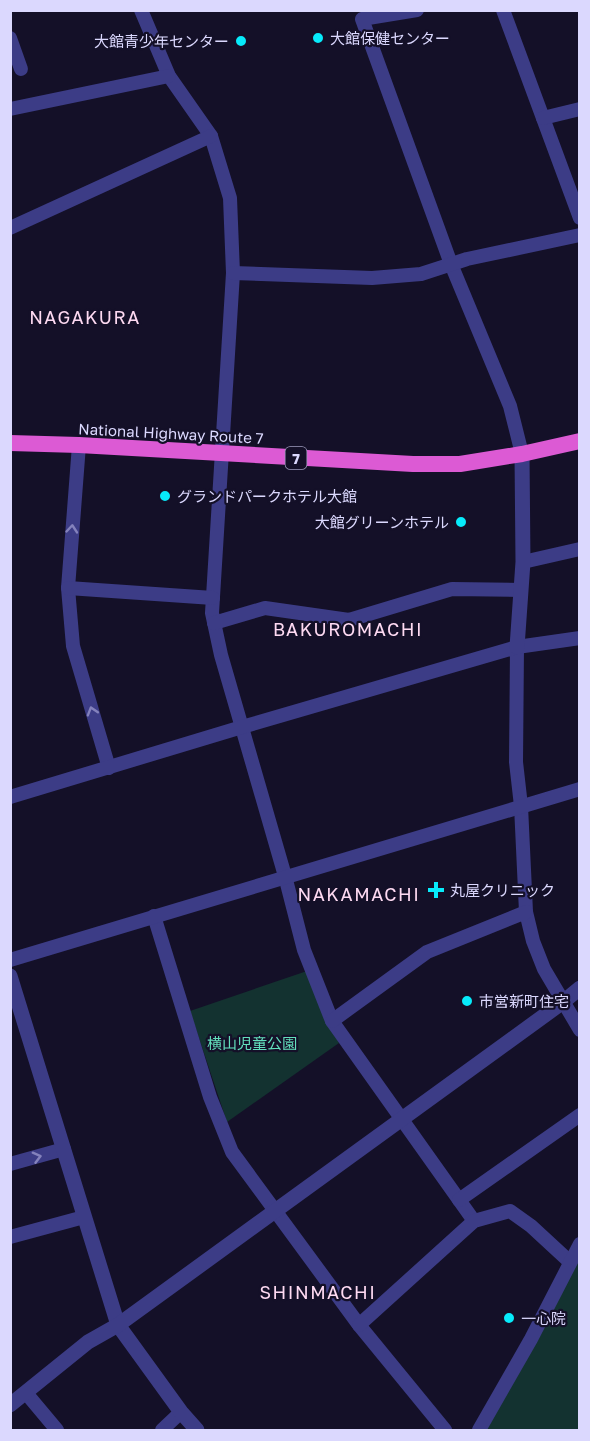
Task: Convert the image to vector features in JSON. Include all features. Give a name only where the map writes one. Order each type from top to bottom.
[{"type":"highway","name":"National Highway Route 7","points":[[10,443],[413,464],[460,464],[522,454],[579,441]]},
{"type":"street","points":[[141,10],[169,76],[211,136],[230,198],[233,273],[212,613],[221,655],[304,950],[332,1021],[474,1221]]},
{"type":"street","points":[[417,10],[362,19],[451,264],[510,406],[522,454],[523,562],[517,647],[516,762],[521,806],[526,912],[544,969],[579,1030]]},
{"type":"street","points":[[503,10],[579,218]]},
{"type":"street","points":[[10,39],[21,69]]},
{"type":"street","points":[[10,109],[169,76]]},
{"type":"street","points":[[543,118],[579,109]]},
{"type":"street","points":[[10,228],[211,136]]},
{"type":"street","points":[[233,273],[372,278],[421,274],[451,264],[579,235]]},
{"type":"street","points":[[78,445],[68,588],[73,646],[109,768]]},
{"type":"street","points":[[523,562],[579,549]]},
{"type":"street","points":[[68,588],[213,598]]},
{"type":"street","points":[[214,623],[265,608],[349,620],[452,589],[521,590]]},
{"type":"street","points":[[10,797],[517,647],[579,638]]},
{"type":"street","points":[[10,960],[579,789]]},
{"type":"street","points":[[332,1021],[427,952],[526,912]]},
{"type":"street","points":[[154,916],[210,1097],[232,1152],[358,1325],[445,1431]]},
{"type":"street","points":[[10,976],[118,1325],[197,1431]]},
{"type":"street","points":[[10,1405],[88,1342],[118,1325],[563,1002],[579,988]]},
{"type":"street","points":[[459,1200],[579,1115]]},
{"type":"street","points":[[10,1164],[64,1149]]},
{"type":"street","points":[[358,1325],[474,1221],[510,1211],[531,1226],[570,1262]]},
{"type":"street","points":[[10,1237],[84,1217]]},
{"type":"street","points":[[479,1431],[531,1339],[579,1244]]},
{"type":"street","points":[[26,1393],[57,1431]]},
{"type":"street","points":[[162,1431],[181,1412]]},
{"type":"green space","name":"横山児童公園","points":[[307,971],[339,1043],[227,1122],[190,1011]]},
{"type":"green space","points":[[577,1261],[580,1262],[579,1430],[485,1430]]},
{"type":"place","name":"大館保健センター","points":[[318,38]]},
{"type":"place","name":"大館青少年センター","points":[[241,41]]},
{"type":"place","name":"グランドパークホテル大館","points":[[165,496]]},
{"type":"place","name":"大館グリーンホテル","points":[[461,522]]},
{"type":"place","name":"丸屋クリニック","points":[[436,890]]},
{"type":"place","name":"市営新町住宅","points":[[467,1001]]},
{"type":"place","name":"一心院","points":[[509,1318]]},
{"type":"district","name":"NAGAKURA","points":[[85,317]]},
{"type":"district","name":"BAKUROMACHI","points":[[348,629]]},
{"type":"district","name":"NAKAMACHI","points":[[359,894]]},
{"type":"district","name":"SHINMACHI","points":[[318,1292]]}]
